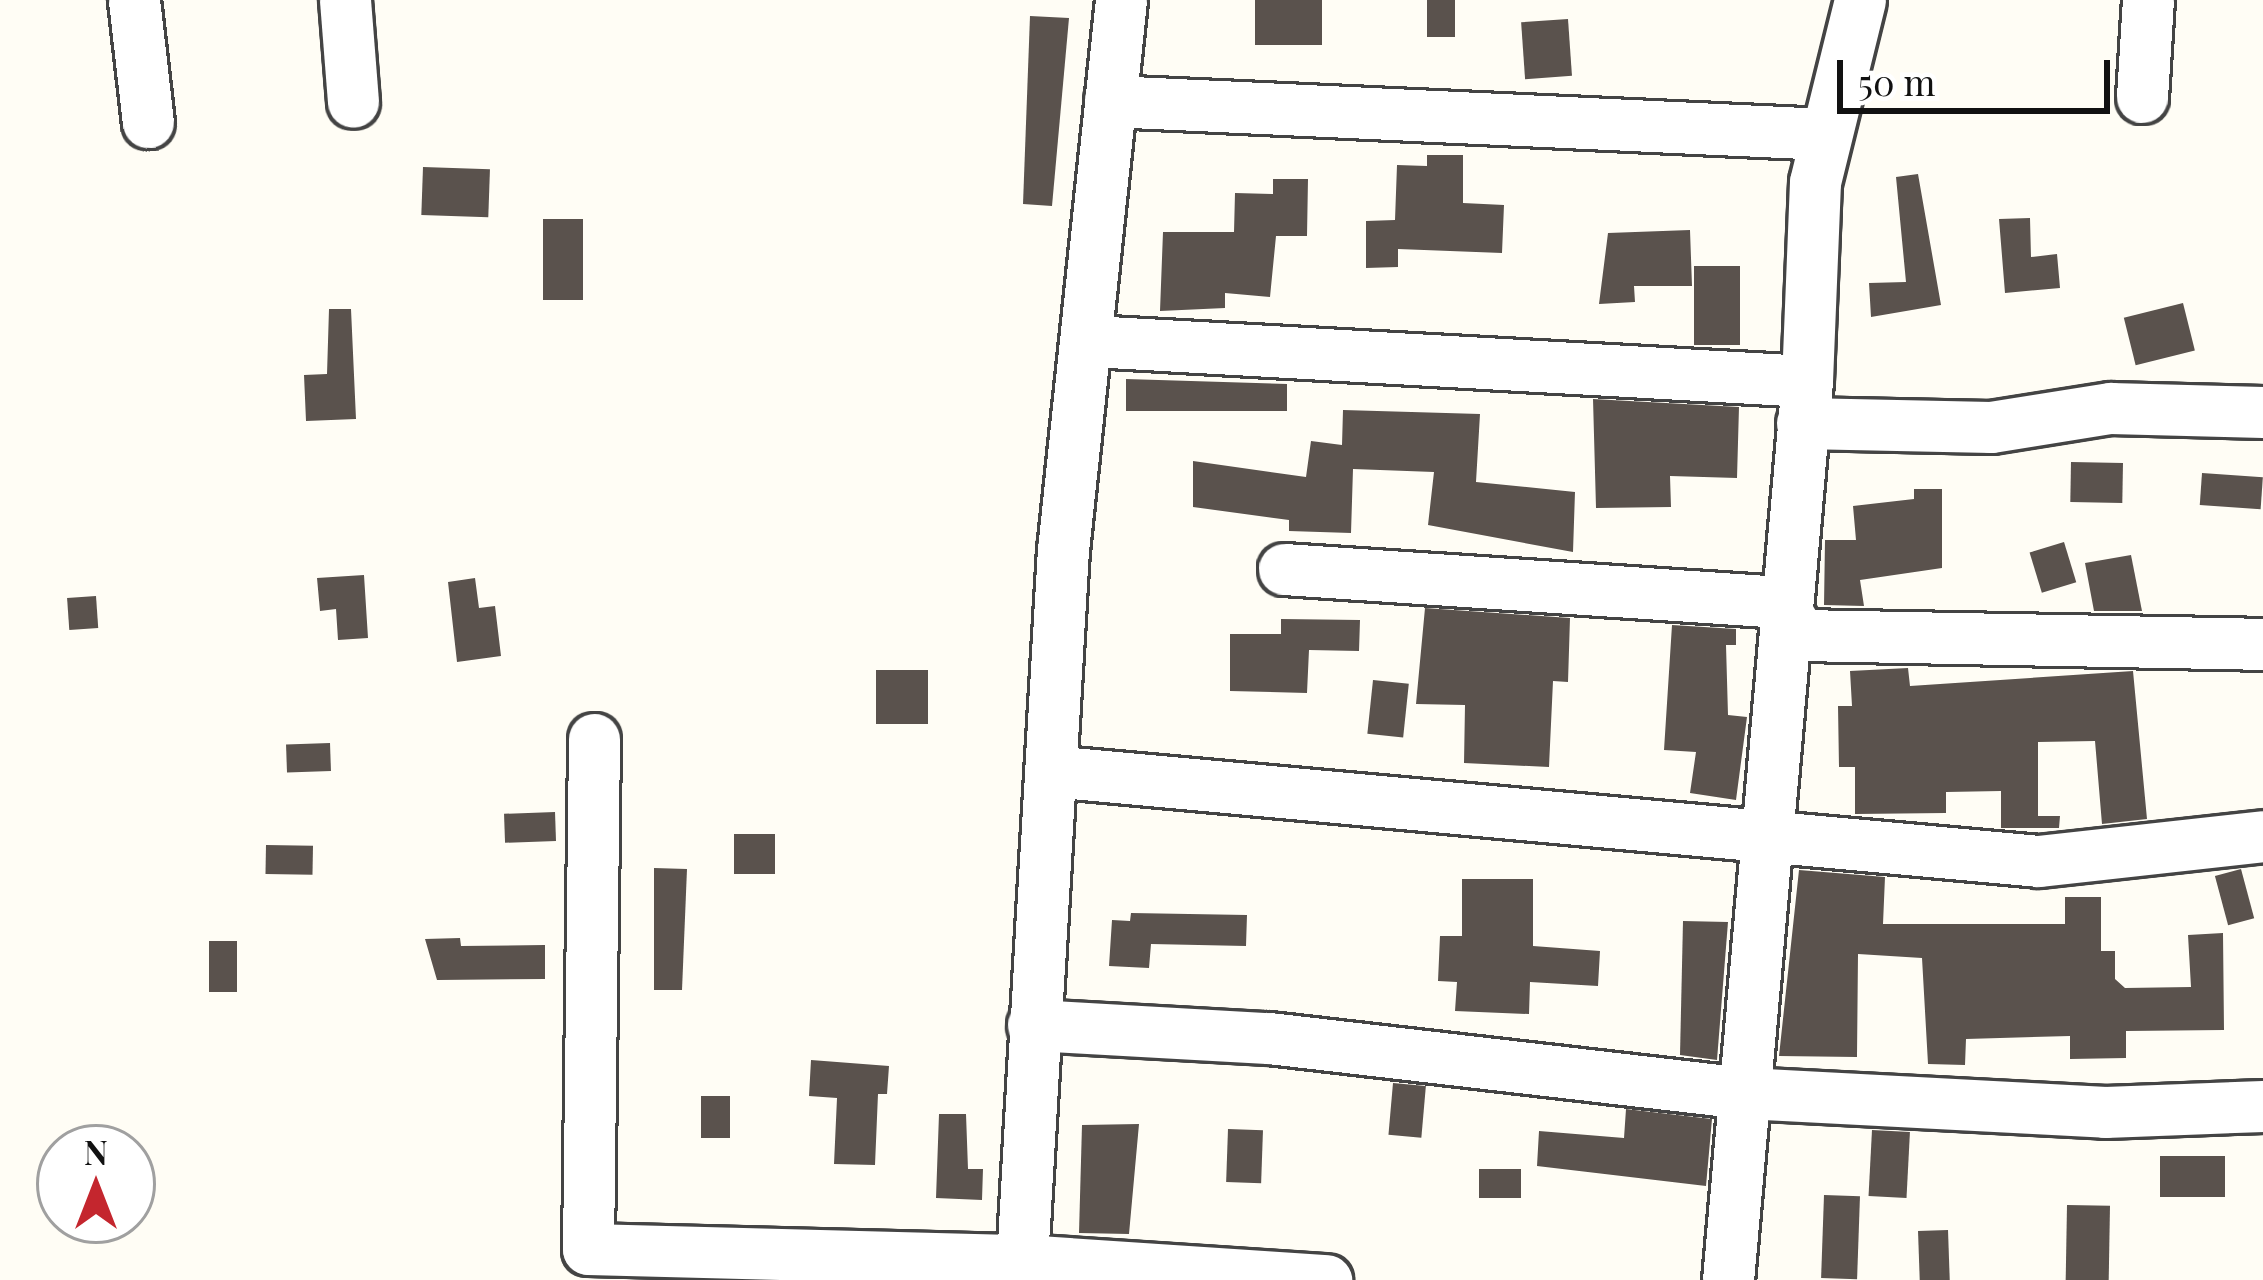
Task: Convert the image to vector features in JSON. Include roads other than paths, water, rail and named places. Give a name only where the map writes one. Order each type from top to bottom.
[{"type":"street","points":[[134,0],[148,122]]},
{"type":"street","points":[[345,0],[353,102]]},
{"type":"street","points":[[1022,1260],[1063,550],[1091,341],[1121,0]]},
{"type":"street","points":[[1728,1280],[1766,841],[1781,602],[1804,402],[1807,264],[1826,134],[1859,0]]},
{"type":"street","points":[[2142,97],[2148,0]]},
{"type":"street","points":[[1110,101],[1826,134]]},
{"type":"street","points":[[1091,341],[1804,402],[1991,427],[2110,408],[2263,412]]},
{"type":"street","points":[[1284,568],[1781,602]]},
{"type":"street","points":[[1781,602],[1800,635],[2263,644]]},
{"type":"street","points":[[594,739],[587,1249],[1022,1260],[1326,1280]]},
{"type":"street","points":[[1050,771],[1766,841],[2038,861],[2263,836]]},
{"type":"street","points":[[1033,1025],[1269,1038],[1744,1093],[2105,1112],[2263,1106]]}]
